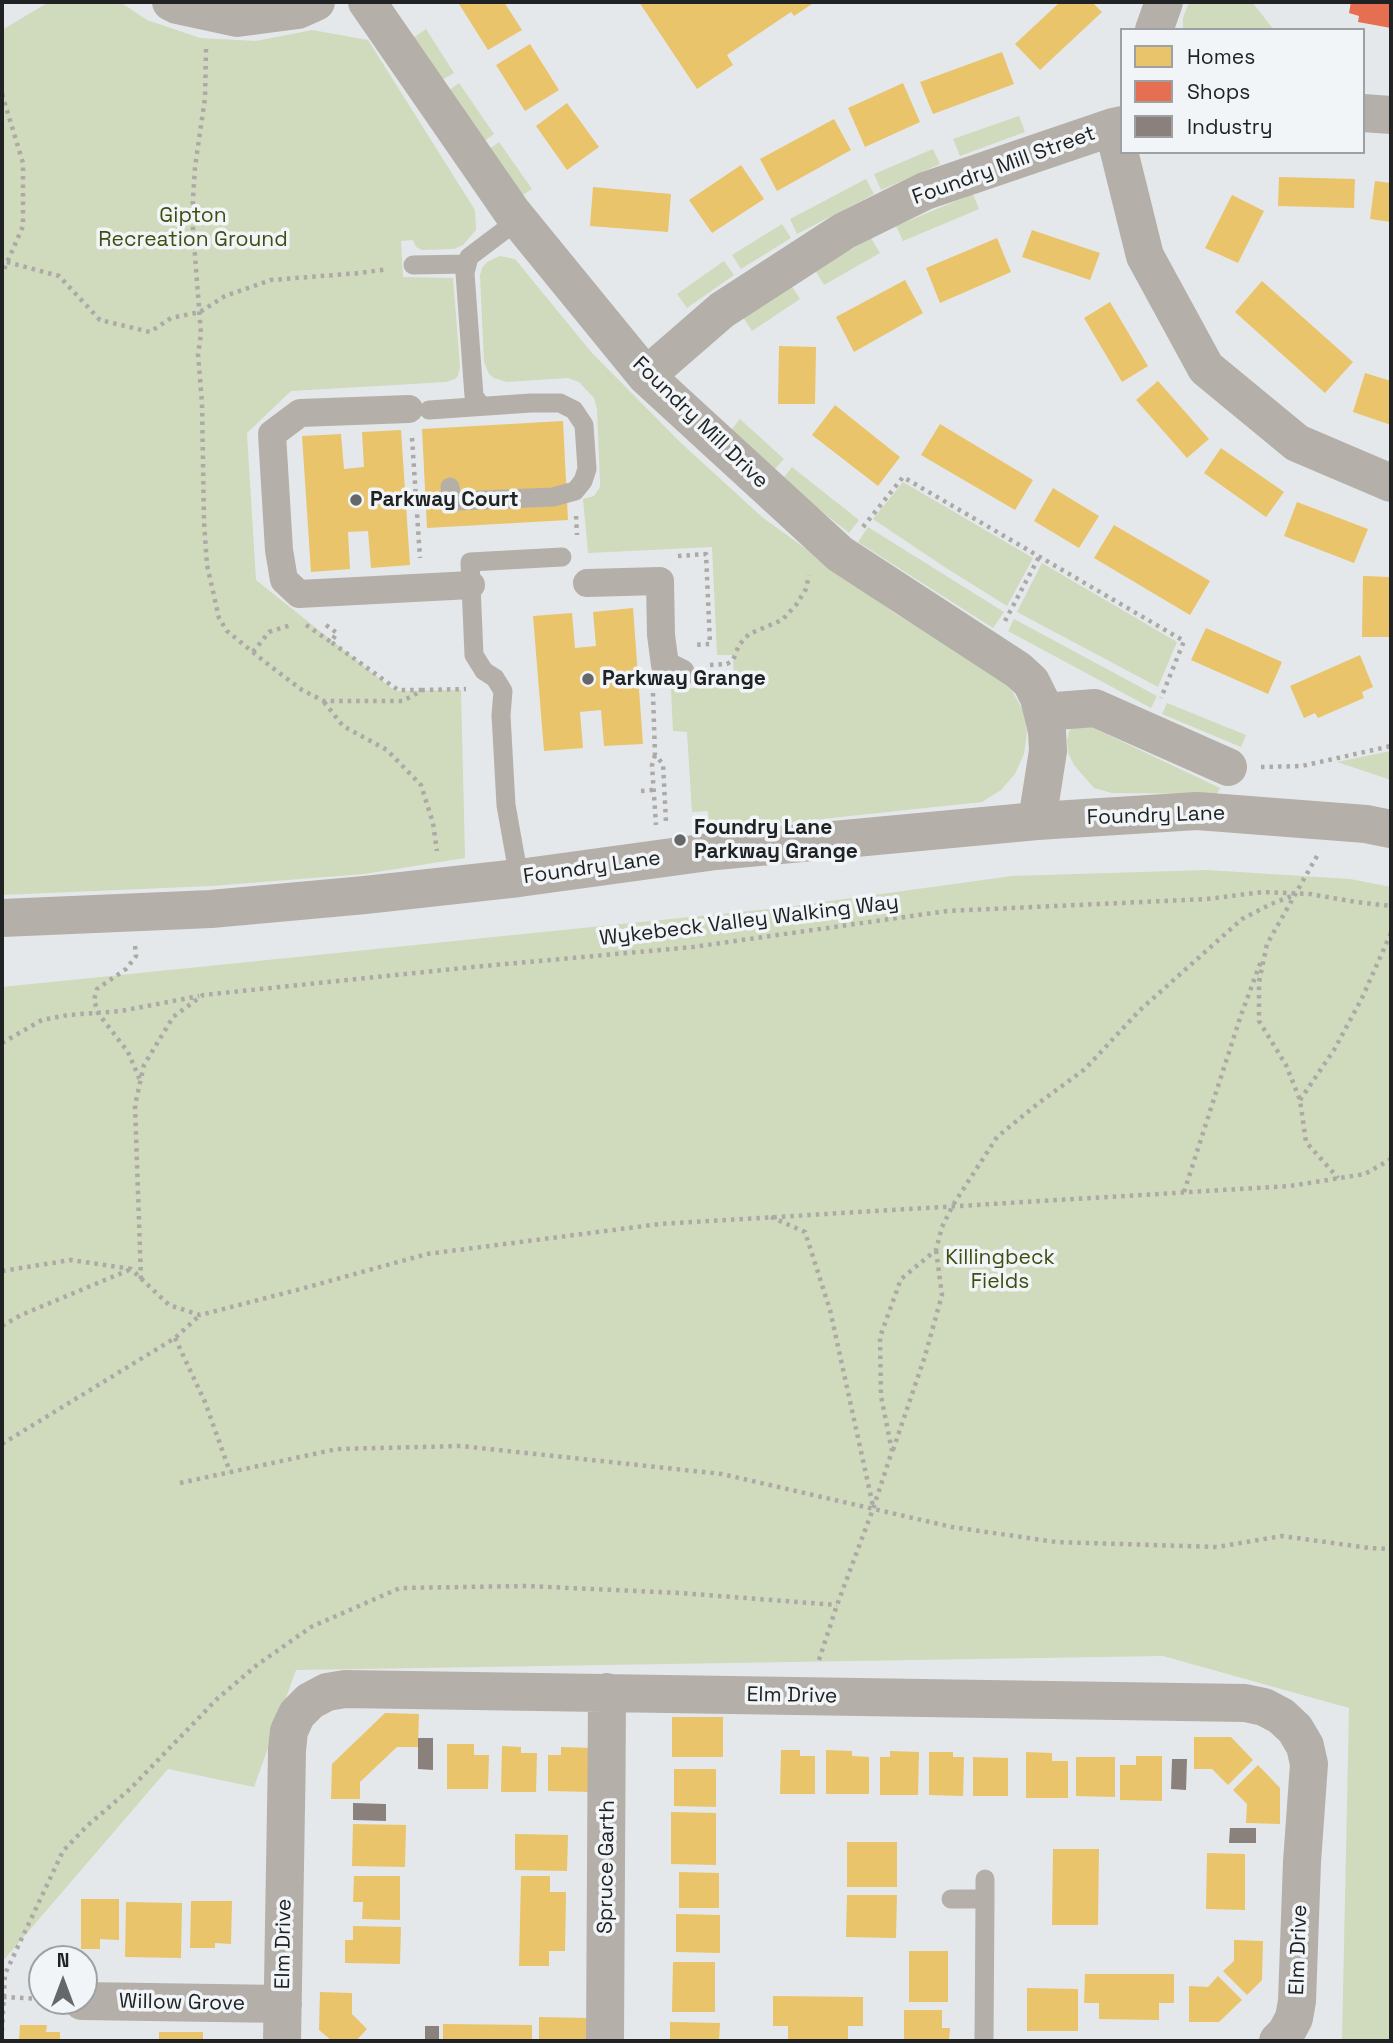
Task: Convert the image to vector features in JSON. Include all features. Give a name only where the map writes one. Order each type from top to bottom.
[{"type":"street","points":[[189,6],[237,18],[298,10],[316,2]]},
{"type":"street","name":"Foundry Mill Drive","points":[[367,2],[518,220],[646,376],[835,550],[1018,670],[1031,682],[1043,712],[1048,751],[1037,821]]},
{"type":"street","points":[[1155,28],[1164,2]]},
{"type":"street","points":[[1365,113],[1391,116]]},
{"type":"street","name":"Foundry Mill Street","points":[[646,376],[722,310],[844,231],[925,191],[1117,126]]},
{"type":"street","points":[[1123,154],[1145,256],[1206,368],[1297,443],[1391,483]]},
{"type":"street","points":[[419,409],[300,413],[272,434],[279,550],[284,580],[299,594],[471,585]]},
{"type":"street","points":[[587,583],[660,581],[661,635],[665,666],[681,673]]},
{"type":"street","points":[[1043,712],[1095,708],[1228,767]]},
{"type":"street","name":"Foundry Lane","points":[[2,918],[211,909],[519,878],[716,851],[1037,821],[1197,811],[1366,824],[1391,829]]},
{"type":"street","name":"Elm Drive","points":[[282,2041],[289,1731],[297,1714],[310,1701],[327,1692],[345,1689],[1245,1703],[1264,1707],[1281,1716],[1295,1729],[1305,1746],[1309,1764],[1297,2001],[1294,2018],[1278,2041]]},
{"type":"street","name":"Spruce Garth","points":[[605,2041],[607,1692]]},
{"type":"street","name":"Willow Grove","points":[[98,2001],[282,2004]]},
{"type":"lane","points":[[481,406],[474,396],[465,273],[469,257],[518,220]]},
{"type":"lane","points":[[413,265],[467,264]]},
{"type":"lane","points":[[419,409],[560,403],[574,411],[584,425],[587,470],[575,491],[553,497],[458,502],[452,498],[450,487]]},
{"type":"lane","points":[[519,878],[506,805],[500,715],[503,691],[495,678],[484,671],[474,655],[470,562],[570,552]]},
{"type":"lane","points":[[984,2041],[985,1879]]},
{"type":"lane","points":[[951,1899],[985,1899]]},
{"type":"path","points":[[189,6],[205,98],[195,167],[192,216],[201,334],[198,354]]},
{"type":"path","points":[[2,94],[23,163],[23,226],[2,274]]},
{"type":"path","points":[[7,262],[60,276],[100,320],[149,332],[171,318],[200,312],[225,296],[271,280],[360,274]]},
{"type":"path","points":[[419,409],[418,523],[421,587]]},
{"type":"path","points":[[681,673],[696,666],[727,664],[733,660],[739,645],[748,634],[782,620],[806,589],[810,573],[904,477],[1184,641],[1148,731]]},
{"type":"path","points":[[570,552],[575,491]]},
{"type":"path","points":[[418,523],[427,523]]},
{"type":"path","points":[[668,556],[706,554]]},
{"type":"path","points":[[988,652],[1039,556]]},
{"type":"path","points":[[299,594],[303,609],[337,634],[331,642]]},
{"type":"path","points":[[253,652],[269,632],[295,623],[313,629],[398,690],[423,690]]},
{"type":"path","points":[[681,673],[697,681],[726,680]]},
{"type":"path","points":[[324,701],[343,726],[387,750],[421,785],[433,823],[438,887]]},
{"type":"path","points":[[1228,767],[1302,766],[1391,746]]},
{"type":"path","points":[[655,809],[652,765],[656,755]]},
{"type":"path","points":[[640,791],[653,790]]},
{"type":"path","points":[[1184,1192],[1240,1018],[1267,944],[1337,822]]},
{"type":"path","name":"Wykebeck Valley Walking Way","points":[[2,1043],[43,1020],[68,1015],[121,1011],[203,995],[693,947],[947,911],[1207,899],[1263,892],[1310,894],[1391,906]]},
{"type":"path","points":[[819,1696],[819,1661],[925,1356],[942,1295],[936,1250],[942,1227],[953,1205],[997,1137],[1085,1069],[1140,1010],[1242,919],[1296,894]]},
{"type":"path","points":[[135,913],[136,956],[126,969],[97,989],[94,1000],[98,1013],[128,1052],[141,1081]]},
{"type":"path","points":[[1300,1100],[1334,1050],[1362,998],[1391,933]]},
{"type":"path","points":[[1267,944],[1259,982],[1259,1021],[1286,1065],[1300,1100],[1306,1142],[1339,1178]]},
{"type":"path","points":[[141,1279],[135,1105],[144,1065],[173,1017],[203,995]]},
{"type":"path","points":[[2,1444],[176,1338],[200,1315],[427,1254],[660,1224],[1290,1186],[1365,1174],[1391,1159]]},
{"type":"path","points":[[770,1217],[805,1232],[830,1310],[873,1509]]},
{"type":"path","points":[[892,1451],[881,1396],[880,1337],[901,1279],[936,1250]]},
{"type":"path","points":[[2,1271],[71,1260],[131,1269],[169,1305],[200,1315]]},
{"type":"path","points":[[2,1326],[21,1315],[131,1269]]},
{"type":"path","points":[[176,1338],[205,1402],[230,1472]]},
{"type":"path","points":[[180,1483],[337,1449],[461,1446],[722,1474],[952,1527],[1056,1542],[1217,1547],[1282,1536],[1391,1549]]},
{"type":"path","points":[[2,2031],[5,1974],[64,1851],[87,1826],[130,1789],[217,1699],[257,1665],[312,1627],[400,1588],[527,1586],[680,1593],[837,1605]]},
{"type":"path","points":[[3,1997],[28,1998]]},
{"type":"green space","name":"Gipton Recreation Ground","points":[[49,2],[120,2],[147,20],[200,38],[256,41],[312,30],[368,40],[475,210],[476,230],[463,245],[454,249],[422,250],[416,247],[413,240],[401,241],[403,277],[453,278],[460,367],[455,379],[446,382],[291,391],[247,433],[256,580],[395,691],[461,690],[465,858],[364,874],[211,886],[2,895],[2,30]]},
{"type":"green space","points":[[1189,2],[1252,2],[1272,28],[1183,28],[1183,18]]},
{"type":"green space","points":[[426,29],[454,73],[440,81],[413,38]]},
{"type":"green space","points":[[459,83],[494,134],[480,144],[445,93]]},
{"type":"green space","points":[[1019,116],[1025,132],[960,156],[953,139]]},
{"type":"green space","points":[[499,142],[532,189],[518,198],[485,152]]},
{"type":"green space","points":[[933,149],[940,164],[881,190],[874,174]]},
{"type":"green space","points":[[866,179],[874,194],[797,234],[790,219]]},
{"type":"green space","points":[[973,194],[979,209],[903,241],[896,226]]},
{"type":"green space","points":[[782,224],[791,238],[741,269],[732,255]]},
{"type":"green space","points":[[871,238],[880,253],[824,285],[815,270]]},
{"type":"green space","points":[[500,256],[515,259],[592,353],[681,443],[762,517],[896,614],[997,675],[1012,691],[1023,710],[1027,732],[1024,754],[1015,774],[1001,790],[982,802],[709,831],[708,811],[692,812],[687,732],[673,731],[671,689],[734,686],[733,655],[717,655],[712,547],[588,553],[583,499],[594,496],[600,487],[597,409],[594,398],[579,382],[568,378],[507,382],[489,374],[484,362],[480,275],[487,262]]},
{"type":"green space","points":[[724,261],[734,275],[687,308],[677,294]]},
{"type":"green space","points":[[791,285],[800,299],[752,331],[743,317]]},
{"type":"green space","points":[[740,419],[784,459],[771,473],[728,434]]},
{"type":"green space","points":[[792,467],[859,520],[849,533],[782,480]]},
{"type":"green space","points":[[903,482],[1033,558],[1007,606],[873,519]]},
{"type":"green space","points":[[868,527],[1004,612],[993,628],[858,542]]},
{"type":"green space","points":[[1042,563],[1177,642],[1158,687],[1017,612]]},
{"type":"green space","points":[[1014,619],[1157,696],[1151,708],[1008,631]]},
{"type":"green space","points":[[1167,703],[1246,735],[1241,747],[1162,714]]},
{"type":"green space","points":[[1085,724],[1220,788],[1217,794],[1112,793],[1094,788],[1074,765],[1068,753],[1069,731]]},
{"type":"green space","points":[[1391,751],[1391,780],[1337,762]]},
{"type":"green space","name":"Killingbeck Fields","points":[[1207,870],[1350,879],[1391,887],[1391,2041],[1342,2041],[1349,1708],[1163,1656],[296,1670],[254,1787],[168,1769],[2,1962],[2,987],[779,908],[1012,876]]},
{"type":"building: Homes","points":[[504,2],[522,30],[488,50],[459,4]]},
{"type":"building: Homes","points":[[639,2],[815,2],[794,16],[791,12],[727,55],[733,65],[697,89]]},
{"type":"building: Homes","points":[[1060,2],[1092,2],[1102,12],[1040,70],[1015,44]]},
{"type":"building: Homes","points":[[530,44],[559,90],[525,111],[496,65]]},
{"type":"building: Homes","points":[[1002,52],[1014,84],[933,114],[920,82]]},
{"type":"building: Homes","points":[[903,83],[920,122],[865,147],[848,108]]},
{"type":"building: Homes","points":[[567,103],[599,147],[567,170],[536,126]]},
{"type":"building: Homes","points":[[834,119],[851,150],[777,191],[760,159]]},
{"type":"building: Homes","points":[[741,165],[764,199],[712,233],[689,200]]},
{"type":"building: Homes","points":[[1279,177],[1355,179],[1354,208],[1278,206]]},
{"type":"building: Homes","points":[[1375,181],[1391,183],[1391,222],[1370,219]]},
{"type":"building: Homes","points":[[593,187],[671,194],[668,232],[590,226]]},
{"type":"building: Homes","points":[[1232,195],[1264,211],[1238,263],[1205,248]]},
{"type":"building: Homes","points":[[1032,230],[1100,253],[1090,280],[1022,257]]},
{"type":"building: Homes","points":[[997,238],[1011,272],[940,303],[926,268]]},
{"type":"building: Homes","points":[[905,280],[923,313],[854,352],[836,317]]},
{"type":"building: Homes","points":[[1262,281],[1353,362],[1325,393],[1235,312]]},
{"type":"building: Homes","points":[[1110,302],[1148,366],[1122,382],[1084,318]]},
{"type":"building: Homes","points":[[779,346],[816,347],[815,404],[778,404]]},
{"type":"building: Homes","points":[[1365,373],[1391,381],[1391,425],[1353,412]]},
{"type":"building: Homes","points":[[1158,381],[1209,439],[1187,458],[1136,400]]},
{"type":"building: Homes","points":[[835,405],[900,457],[878,486],[812,435]]},
{"type":"building: Homes","points":[[563,421],[568,520],[427,528],[422,429]]},
{"type":"building: Homes","points":[[940,424],[1033,480],[1015,510],[921,455]]},
{"type":"building: Homes","name":"Parkway Court","points":[[401,430],[410,565],[371,568],[368,531],[348,532],[350,569],[311,572],[302,436],[341,434],[344,469],[364,467],[362,432]]},
{"type":"building: Homes","points":[[1221,448],[1284,492],[1266,517],[1204,473]]},
{"type":"building: Homes","points":[[1053,488],[1099,516],[1079,548],[1034,521]]},
{"type":"building: Homes","points":[[1297,502],[1368,529],[1354,563],[1284,536]]},
{"type":"building: Homes","points":[[1114,525],[1210,581],[1190,615],[1094,558]]},
{"type":"building: Homes","points":[[1363,576],[1391,577],[1391,637],[1362,637]]},
{"type":"building: Homes","name":"Parkway Grange","points":[[633,608],[643,744],[604,746],[601,710],[580,712],[583,748],[544,751],[533,616],[572,613],[575,648],[596,646],[593,612]]},
{"type":"building: Homes","points":[[1206,628],[1282,662],[1268,694],[1191,660]]},
{"type":"building: Homes","points":[[1360,655],[1373,687],[1362,692],[1364,698],[1318,718],[1315,713],[1304,718],[1290,686]]},
{"type":"building: Homes","points":[[385,1713],[419,1714],[418,1747],[397,1747],[360,1782],[360,1799],[331,1799],[332,1764]]},
{"type":"building: Homes","points":[[672,1717],[723,1717],[723,1757],[672,1757]]},
{"type":"building: Homes","points":[[1194,1737],[1231,1737],[1253,1760],[1228,1785],[1212,1769],[1194,1769]]},
{"type":"building: Homes","points":[[447,1744],[474,1744],[474,1755],[489,1755],[488,1789],[447,1789]]},
{"type":"building: Homes","points":[[502,1746],[521,1747],[521,1753],[537,1753],[536,1792],[501,1792]]},
{"type":"building: Homes","points":[[561,1747],[593,1748],[592,1792],[548,1791],[548,1755],[561,1755]]},
{"type":"building: Homes","points":[[781,1750],[800,1750],[800,1756],[815,1756],[815,1794],[780,1794]]},
{"type":"building: Homes","points":[[826,1750],[852,1751],[852,1756],[869,1757],[869,1794],[826,1794]]},
{"type":"building: Homes","points":[[890,1751],[919,1752],[918,1795],[880,1795],[880,1757],[890,1757]]},
{"type":"building: Homes","points":[[929,1752],[953,1752],[953,1757],[964,1757],[963,1796],[929,1795]]},
{"type":"building: Homes","points":[[1026,1752],[1052,1753],[1052,1761],[1068,1761],[1068,1798],[1026,1798]]},
{"type":"building: Homes","points":[[1136,1756],[1162,1756],[1162,1801],[1120,1800],[1120,1765],[1136,1765]]},
{"type":"building: Homes","points":[[973,1757],[1008,1758],[1008,1796],[973,1796]]},
{"type":"building: Homes","points":[[1076,1757],[1115,1757],[1115,1797],[1076,1796]]},
{"type":"building: Homes","points":[[1258,1765],[1280,1788],[1280,1824],[1246,1823],[1247,1804],[1233,1790]]},
{"type":"building: Homes","points":[[674,1769],[716,1769],[716,1807],[674,1806]]},
{"type":"building: Homes","points":[[671,1812],[716,1813],[716,1865],[671,1864]]},
{"type":"building: Homes","points":[[353,1824],[406,1825],[405,1867],[352,1866]]},
{"type":"building: Homes","points":[[515,1834],[568,1835],[567,1871],[515,1870]]},
{"type":"building: Homes","points":[[847,1842],[897,1842],[897,1887],[847,1887]]},
{"type":"building: Homes","points":[[1053,1849],[1099,1849],[1098,1925],[1052,1925]]},
{"type":"building: Homes","points":[[1207,1853],[1245,1854],[1245,1910],[1206,1909]]},
{"type":"building: Homes","points":[[679,1872],[719,1873],[719,1908],[679,1908]]},
{"type":"building: Homes","points":[[354,1876],[400,1876],[400,1920],[362,1919],[363,1902],[353,1902]]},
{"type":"building: Homes","points":[[521,1876],[550,1876],[550,1892],[566,1892],[565,1951],[549,1951],[549,1966],[519,1966]]},
{"type":"building: Homes","points":[[847,1895],[897,1895],[896,1938],[846,1937]]},
{"type":"building: Homes","points":[[81,1899],[119,1899],[119,1940],[100,1939],[100,1949],[98,1945],[81,1945]]},
{"type":"building: Homes","points":[[191,1901],[232,1901],[231,1944],[215,1943],[215,1948],[190,1948]]},
{"type":"building: Homes","points":[[126,1902],[182,1903],[181,1958],[125,1957]]},
{"type":"building: Homes","points":[[676,1914],[720,1915],[720,1953],[676,1952]]},
{"type":"building: Homes","points":[[353,1926],[401,1927],[400,1964],[345,1963],[345,1940],[353,1940]]},
{"type":"building: Homes","points":[[1234,1940],[1263,1941],[1262,1980],[1247,1995],[1223,1971],[1234,1961]]},
{"type":"building: Homes","points":[[909,1951],[948,1951],[948,2002],[909,2002]]},
{"type":"building: Homes","points":[[673,1962],[715,1962],[715,2012],[672,2012]]},
{"type":"building: Homes","points":[[1085,1974],[1174,1974],[1174,2003],[1159,2003],[1159,2020],[1099,2019],[1099,2003],[1084,2003]]},
{"type":"building: Homes","points":[[1218,1976],[1242,2000],[1219,2022],[1189,2022],[1189,1986],[1208,1987]]},
{"type":"building: Homes","points":[[1027,1988],[1078,1989],[1078,2031],[1027,2031]]},
{"type":"building: Homes","points":[[320,1992],[352,1993],[352,2014],[367,2029],[356,2041],[332,2041],[319,2030]]},
{"type":"building: Homes","points":[[773,1996],[863,1997],[863,2026],[848,2026],[848,2041],[788,2041],[788,2026],[773,2026]]},
{"type":"building: Homes","points":[[904,2010],[942,2010],[942,2028],[950,2028],[949,2041],[904,2041]]},
{"type":"building: Homes","points":[[539,2017],[589,2018],[589,2041],[539,2041]]},
{"type":"building: Homes","points":[[670,2022],[720,2023],[719,2041],[670,2041]]},
{"type":"building: Homes","points":[[443,2024],[532,2025],[532,2041],[443,2041]]},
{"type":"building: Homes","points":[[20,2025],[47,2025],[46,2032],[60,2032],[60,2041],[19,2041]]},
{"type":"building: Homes","points":[[159,2032],[203,2032],[203,2041],[159,2041]]},
{"type":"building: Shops","points":[[1351,2],[1391,2],[1391,28],[1358,22],[1359,16],[1349,13]]},
{"type":"building: Industry","points":[[418,1738],[433,1738],[433,1770],[418,1769]]},
{"type":"building: Industry","points":[[1172,1759],[1187,1759],[1186,1790],[1171,1789]]},
{"type":"building: Industry","points":[[353,1803],[386,1804],[386,1821],[353,1820]]},
{"type":"building: Industry","points":[[1230,1828],[1256,1828],[1256,1843],[1229,1843]]},
{"type":"building: Industry","points":[[425,2026],[439,2026],[439,2041],[425,2041]]},
{"type":"place","name":"Parkway Court","points":[[356,500]]},
{"type":"place","name":"Parkway Grange","points":[[588,679]]},
{"type":"place","name":"Foundry Lane Parkway Grange","points":[[680,840]]}]
